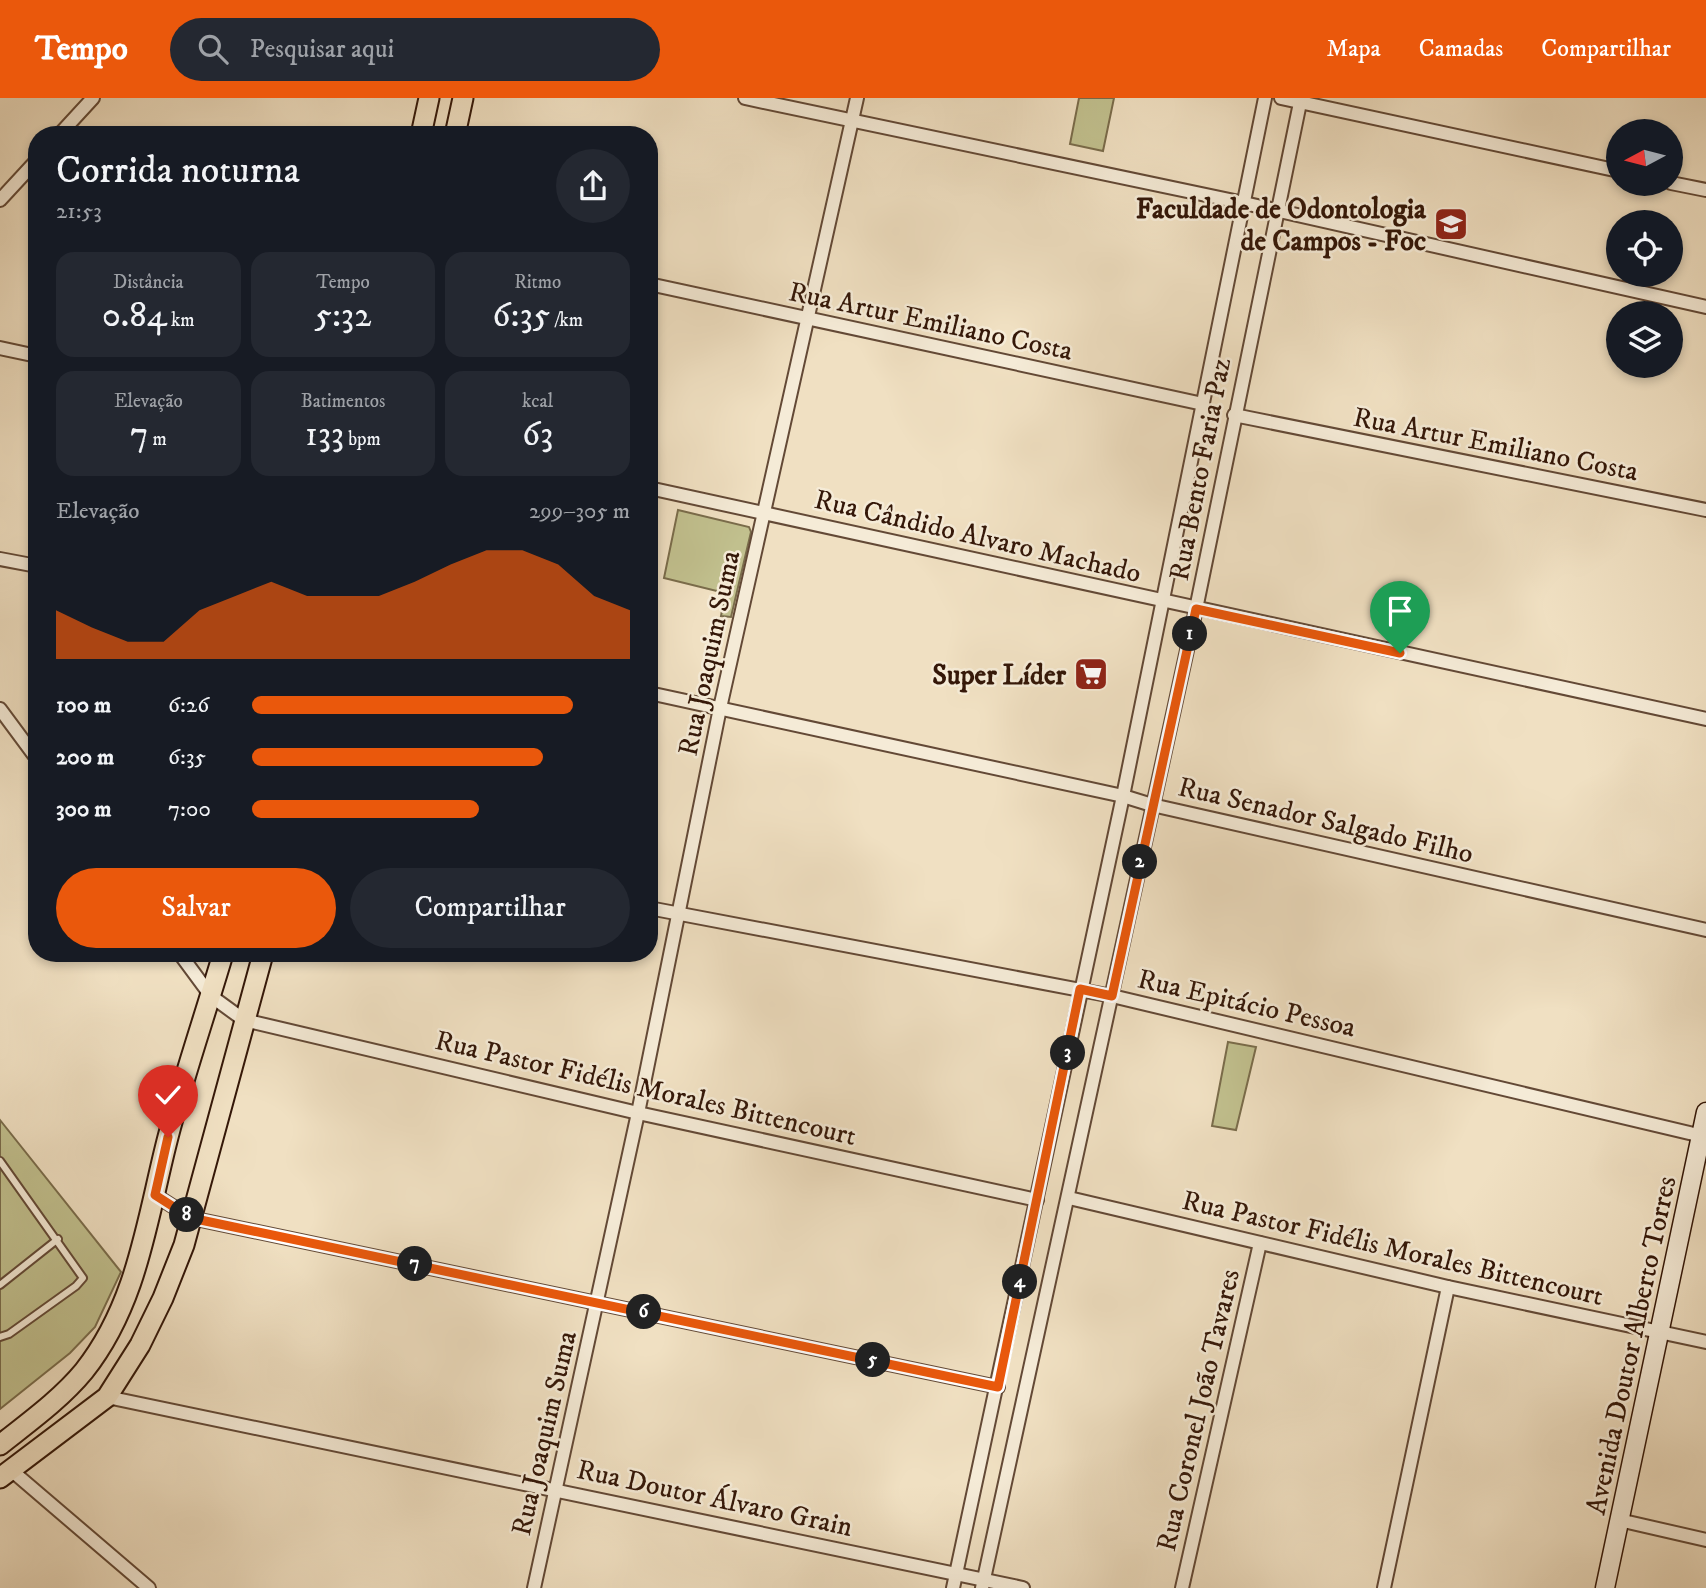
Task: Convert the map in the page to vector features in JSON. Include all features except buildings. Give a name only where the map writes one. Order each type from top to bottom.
[{"type":"main road","points":[[423,126],[429,98]]},
{"type":"main road","points":[[457,126],[463,98]]},
{"type":"main road","points":[[0,1445],[59,1396],[83,1371],[110,1331],[136,1271],[168,1137],[221,962]]},
{"type":"main road","points":[[5,1474],[107,1396],[140,1345],[163,1298],[191,1218],[261,962]]},
{"type":"main road","name":"Avenida Doutor Alberto Torres","points":[[1605,1588],[1704,1136],[1706,1112]]},
{"type":"street","points":[[68,126],[93,98]]},
{"type":"street","points":[[745,98],[1244,203],[1706,307]]},
{"type":"street","name":"Rua Joaquim Suma","points":[[534,1588],[638,1113],[720,708],[857,98]]},
{"type":"street","name":"Rua Bento Faria Paz","points":[[953,1588],[998,1387],[1080,989],[1124,796],[1265,98]]},
{"type":"street","points":[[1281,98],[1606,168]]},
{"type":"street","name":"Rua Bento Faria Paz","points":[[982,1583],[1069,1198],[1196,609],[1300,100]]},
{"type":"street","points":[[0,200],[28,170]]},
{"type":"street","points":[[1684,186],[1706,190]]},
{"type":"street","name":"Rua Artur Emiliano Costa","points":[[658,286],[1203,404]]},
{"type":"street","points":[[0,348],[28,354]]},
{"type":"street","name":"Rua Artur Emiliano Costa","points":[[1234,415],[1706,510]]},
{"type":"street","name":"Rua Cândido Alvaro Machado","points":[[658,490],[1706,719]]},
{"type":"street","points":[[0,559],[28,564]]},
{"type":"street","name":"Rua Senador Salgado Filho","points":[[658,695],[1124,796],[1152,805],[1706,930]]},
{"type":"street","points":[[0,709],[28,747]]},
{"type":"street","name":"Rua Epitácio Pessoa","points":[[658,910],[1080,989],[1704,1136]]},
{"type":"street","points":[[186,962],[211,996],[244,1020]]},
{"type":"street","name":"Rua Pastor Fidélis Morales Bittencourt","points":[[244,1020],[638,1113],[1037,1200]]},
{"type":"street","points":[[155,1195],[191,1218],[998,1387]]},
{"type":"street","name":"Rua Pastor Fidélis Morales Bittencourt","points":[[1069,1198],[1448,1287],[1706,1342]]},
{"type":"street","name":"Rua Coronel João Tavares","points":[[1182,1588],[1260,1243]]},
{"type":"street","points":[[1384,1588],[1448,1287]]},
{"type":"street","name":"Rua Doutor Álvaro Grain","points":[[107,1396],[957,1573],[982,1583],[1023,1588]]},
{"type":"street","points":[[5,1474],[149,1588]]},
{"type":"street","points":[[1619,1520],[1706,1540]]},
{"type":"lane","points":[[0,1161],[80,1270],[81,1282],[9,1334],[0,1336]]},
{"type":"lane","points":[[0,1285],[58,1239]]},
{"type":"shaded area","points":[[1079,98],[1114,98],[1103,151],[1070,144]]},
{"type":"shaded area","points":[[678,510],[749,527],[751,532],[731,617],[721,616],[725,593],[664,578]]},
{"type":"shaded area","points":[[1228,1042],[1256,1047],[1236,1130],[1212,1126]]},
{"type":"shaded area","points":[[0,1120],[121,1272],[95,1327],[70,1353],[0,1409]]},
{"type":"place","name":"Faculdade de Odontologia de Campos - Foc","points":[[1451,224]]},
{"type":"place","name":"Super Líder","points":[[1091,674]]},
{"type":"route","points":[[168,1137],[155,1195],[191,1218],[998,1387],[1080,989],[1112,996],[1196,609],[1400,653]]}]
